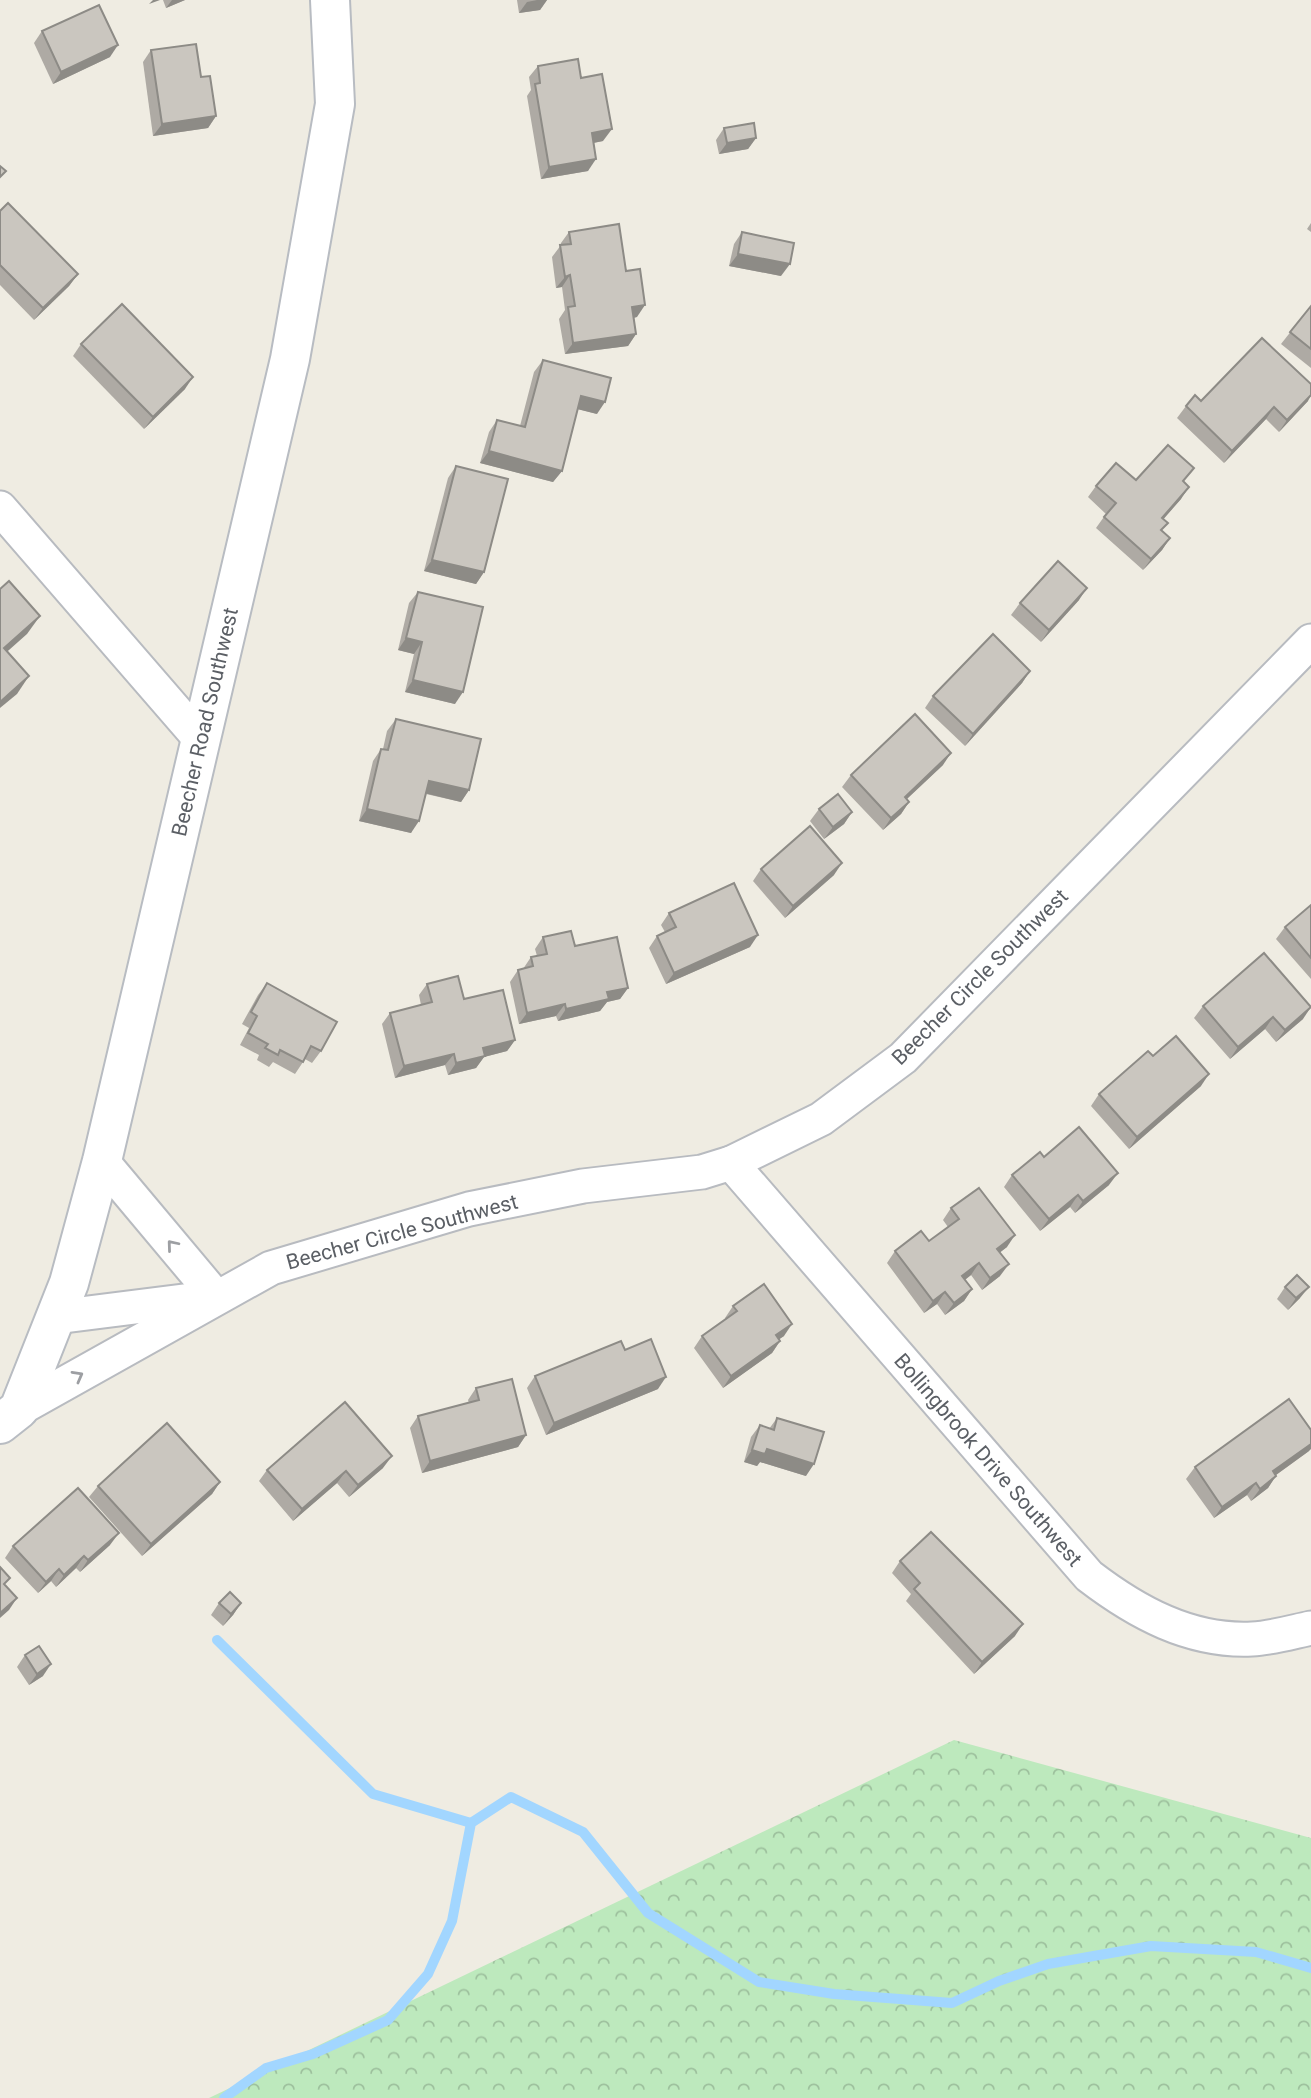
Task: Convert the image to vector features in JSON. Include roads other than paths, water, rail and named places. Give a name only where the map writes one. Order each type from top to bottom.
[{"type":"street","name":"Beecher Road Southwest","points":[[9,1416],[56,1317],[69,1283],[102,1161],[297,320],[335,104],[330,0]]},
{"type":"street","points":[[0,508],[201,740]]},
{"type":"street","name":"Beecher Circle Southwest","points":[[9,1416],[271,1268],[469,1209],[583,1186],[702,1172],[731,1163],[821,1119],[903,1058],[1311,641]]},
{"type":"street","points":[[102,1161],[216,1297]]},
{"type":"street","name":"Bollingbrook Drive Southwest","points":[[731,1163],[1089,1576],[1134,1608],[1164,1623],[1203,1634],[1252,1639],[1311,1628]]},
{"type":"street","name":"Beecher Circle Southwest","points":[[56,1317],[216,1297]]},
{"type":"waterway","points":[[217,1640],[373,1794],[471,1823]]},
{"type":"waterway","points":[[224,2098],[266,2068],[313,2054],[388,2020],[428,1974],[452,1921],[471,1823],[511,1797],[583,1832],[648,1913],[759,1982],[834,1994],[952,2003],[999,1981],[1048,1964],[1151,1946],[1256,1952],[1311,1968]]}]
